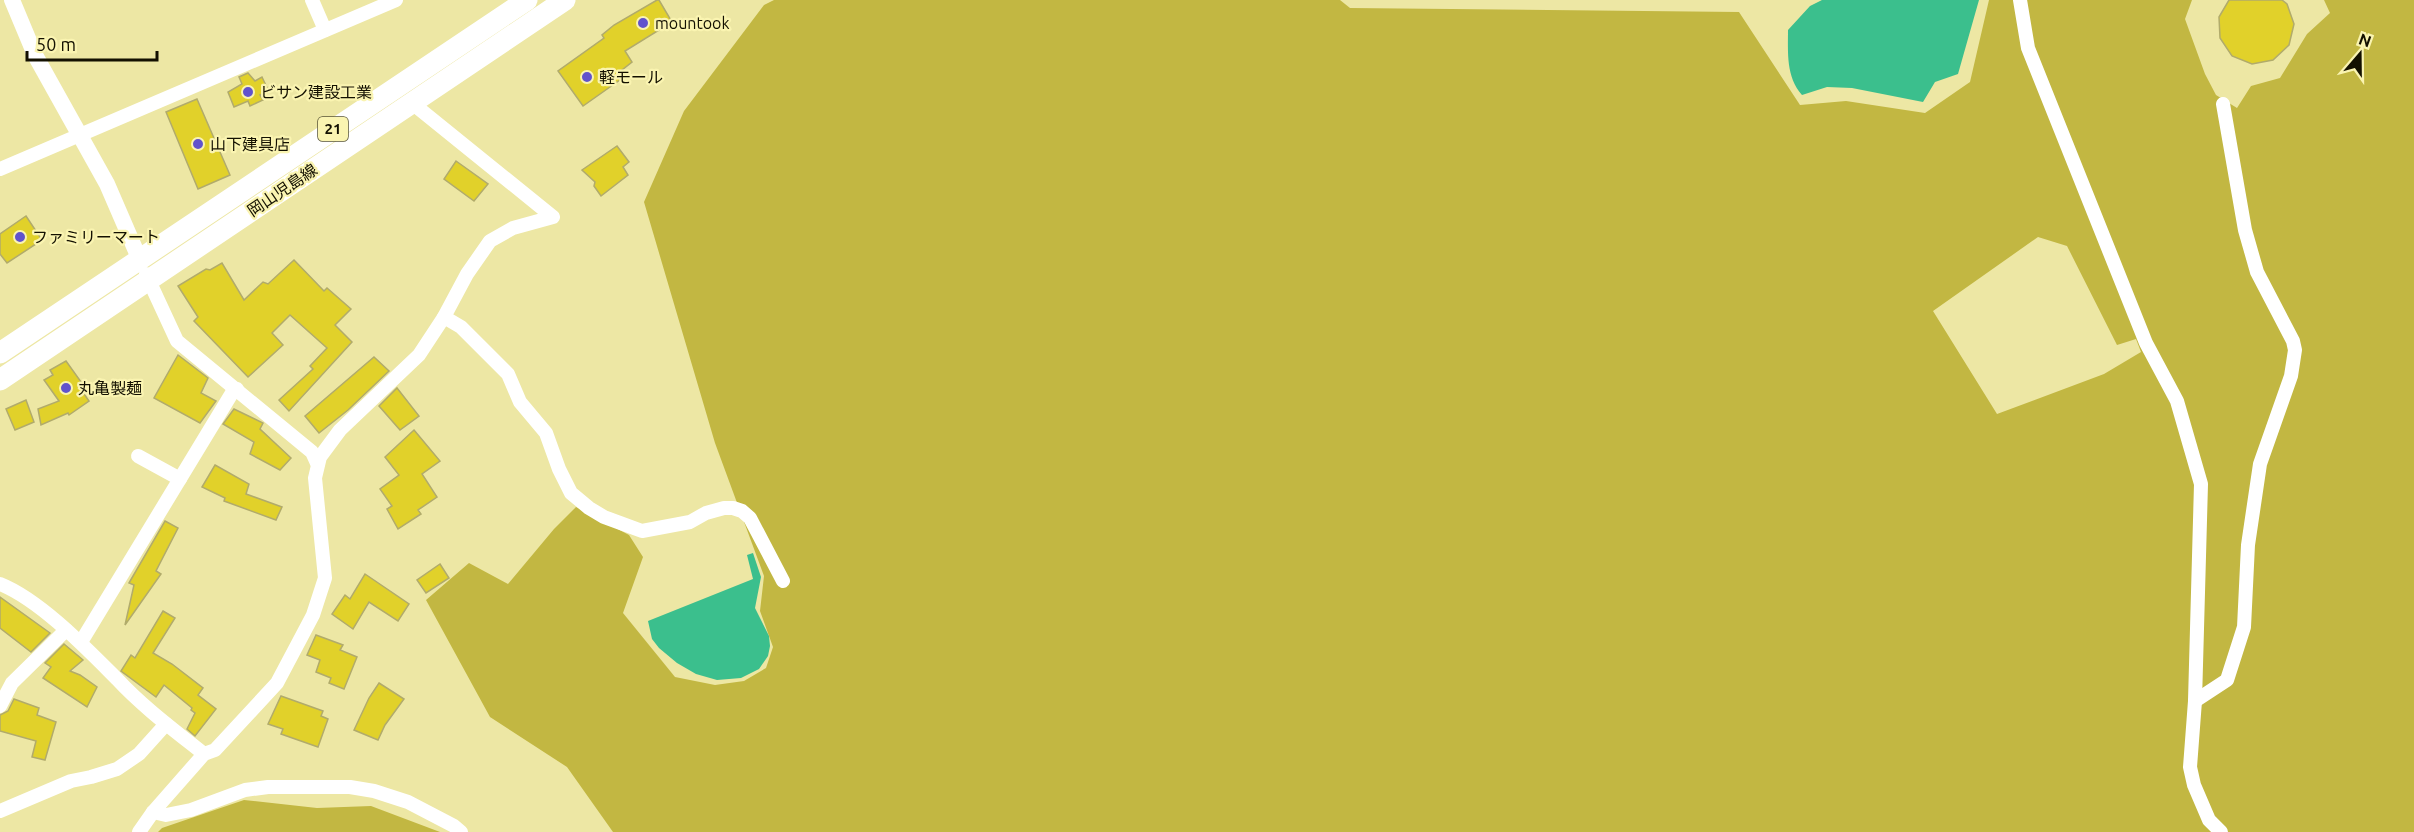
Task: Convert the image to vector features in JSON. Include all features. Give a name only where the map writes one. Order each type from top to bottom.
[{"type":"main road","name":"岡山児島線","points":[[0,353],[527,0]]},
{"type":"main road","name":"岡山児島線","points":[[0,380],[565,0]]},
{"type":"main road","points":[[429,65],[439,85]]},
{"type":"street","points":[[12,0],[35,55],[107,184],[177,341],[312,452],[317,463]]},
{"type":"street","points":[[312,0],[325,30]]},
{"type":"street","points":[[0,169],[396,0]]},
{"type":"street","points":[[2020,0],[2028,48],[2146,343],[2177,401],[2200,484],[2195,700],[2190,766],[2194,785],[2208,820],[2221,832]]},
{"type":"street","points":[[139,832],[153,812],[204,754],[215,750],[277,683],[313,615],[325,578],[315,478],[317,463],[340,430],[418,356],[444,317],[467,274],[490,241],[513,228],[553,217],[412,103]]},
{"type":"street","points":[[2195,700],[2227,680],[2244,627],[2248,545],[2260,464],[2291,376],[2295,350],[2293,341],[2254,262],[2245,230],[2223,104]]},
{"type":"street","points":[[444,317],[461,327],[508,374],[520,402],[546,434],[571,493],[589,508],[614,522],[642,531],[690,522],[706,513],[724,508],[742,511],[750,518],[783,581]]},
{"type":"street","points":[[81,642],[232,393],[237,389]]},
{"type":"street","points":[[138,456],[180,479]]},
{"type":"street","points":[[0,584],[14,590],[81,642],[166,724],[204,754]]},
{"type":"street","points":[[0,706],[12,683],[66,630]]},
{"type":"street","points":[[0,811],[71,781],[117,769],[139,754],[166,724]]},
{"type":"street","points":[[153,812],[166,815],[191,810],[245,790],[268,787],[350,787],[374,791],[408,802],[461,832]]},
{"type":"shaded area","points":[[774,0],[1340,0],[1350,8],[1739,12],[1800,105],[1846,101],[1925,113],[1970,82],[1989,0],[2192,0],[2185,19],[2205,74],[2216,95],[2237,108],[2251,86],[2280,78],[2307,34],[2330,13],[2324,0],[2414,0],[2414,832],[613,832],[567,767],[490,717],[426,600],[469,563],[508,584],[554,529],[576,507],[629,535],[643,557],[623,613],[675,677],[715,685],[744,681],[766,668],[773,647],[760,611],[764,576],[715,443],[644,202],[684,111],[764,5]],"holes":[[[2038,237],[2067,246],[2117,345],[2136,339],[2141,352],[2104,374],[1997,414],[1933,311]]]},
{"type":"shaded area","points":[[1822,0],[1979,0],[1958,74],[1935,82],[1923,102],[1852,88],[1827,87],[1802,95],[1791,73],[1788,56],[1788,30],[1810,6]]},
{"type":"shaded area","points":[[753,553],[761,577],[755,608],[769,636],[768,656],[759,669],[741,678],[717,680],[696,674],[677,663],[659,648],[652,639],[648,621],[753,579],[747,555]]},
{"type":"shaded area","points":[[244,800],[317,808],[371,806],[440,832],[158,832],[162,828]]},
{"type":"building","points":[[657,0],[672,22],[625,51],[632,62],[622,70],[627,75],[583,106],[558,71],[604,38],[602,35],[614,25]]},
{"type":"building","points":[[2229,0],[2282,0],[2287,4],[2294,24],[2289,45],[2273,60],[2252,64],[2232,56],[2220,38],[2219,17]]},
{"type":"building","name":"ビサン建設工業","points":[[248,73],[255,81],[262,77],[269,92],[260,95],[263,100],[250,106],[248,101],[234,107],[228,92],[242,84],[239,77]]},
{"type":"building","name":"山下建具店","points":[[197,99],[230,175],[198,189],[166,112]]},
{"type":"building","points":[[617,146],[629,162],[623,167],[628,175],[601,196],[594,186],[595,182],[582,170]]},
{"type":"building","points":[[456,161],[488,184],[474,201],[444,179]]},
{"type":"building","name":"ファミリーマート","points":[[26,216],[42,240],[7,263],[0,254],[0,234]]},
{"type":"building","points":[[294,260],[324,291],[327,288],[351,309],[335,325],[352,342],[289,411],[279,400],[313,369],[310,366],[327,348],[290,315],[272,333],[283,345],[248,377],[194,321],[198,317],[178,286],[206,269],[210,270],[222,263],[244,300],[263,282],[268,284]]},
{"type":"building","points":[[178,355],[208,378],[201,393],[216,401],[200,423],[154,398]]},
{"type":"building","points":[[374,357],[389,371],[348,410],[319,433],[305,416]]},
{"type":"building","name":"丸亀製麺","points":[[66,361],[84,386],[82,391],[89,401],[69,415],[68,413],[41,425],[38,409],[59,401],[44,380],[53,375],[50,370]]},
{"type":"building","points":[[397,388],[419,416],[400,430],[379,406]]},
{"type":"building","points":[[26,400],[34,422],[15,430],[6,409]]},
{"type":"building","points":[[234,409],[263,423],[260,429],[291,458],[280,470],[250,454],[254,442],[223,424]]},
{"type":"building","points":[[414,430],[440,461],[422,474],[437,497],[418,510],[421,514],[398,529],[387,509],[392,506],[380,489],[399,475],[385,457]]},
{"type":"building","points":[[215,465],[249,484],[246,494],[282,507],[276,520],[224,501],[225,498],[202,487]]},
{"type":"building","points":[[165,521],[178,528],[156,571],[161,574],[125,625],[134,585],[129,583]]},
{"type":"building","points":[[440,564],[449,578],[426,593],[417,580]]},
{"type":"building","points":[[365,574],[409,604],[398,621],[369,602],[353,629],[332,614],[345,595],[350,599]]},
{"type":"building","points":[[0,597],[50,633],[31,652],[0,628]]},
{"type":"building","points":[[163,611],[175,618],[153,653],[172,664],[203,688],[198,695],[216,709],[195,736],[187,729],[195,713],[191,710],[192,708],[164,685],[156,697],[121,671],[131,655],[135,658]]},
{"type":"building","points":[[316,635],[343,645],[340,650],[357,657],[344,689],[329,683],[331,678],[316,672],[320,660],[307,655]]},
{"type":"building","points":[[64,644],[83,660],[70,671],[97,687],[87,707],[43,678],[51,667],[45,663]]},
{"type":"building","points":[[379,683],[404,699],[385,725],[378,740],[354,730]]},
{"type":"building","points":[[281,696],[323,711],[321,716],[328,719],[318,747],[281,734],[283,729],[268,724]]},
{"type":"building","points":[[14,699],[39,708],[37,715],[56,722],[45,760],[32,757],[36,741],[0,731],[0,715],[8,711]]},
{"type":"place","name":"mountook","points":[[643,23]]},
{"type":"place","name":"軽モール","points":[[587,77]]},
{"type":"place","name":"ビサン建設工業","points":[[248,92]]},
{"type":"place","name":"山下建具店","points":[[198,144]]},
{"type":"place","name":"ファミリーマート","points":[[20,237]]},
{"type":"place","name":"丸亀製麺","points":[[66,388]]}]
